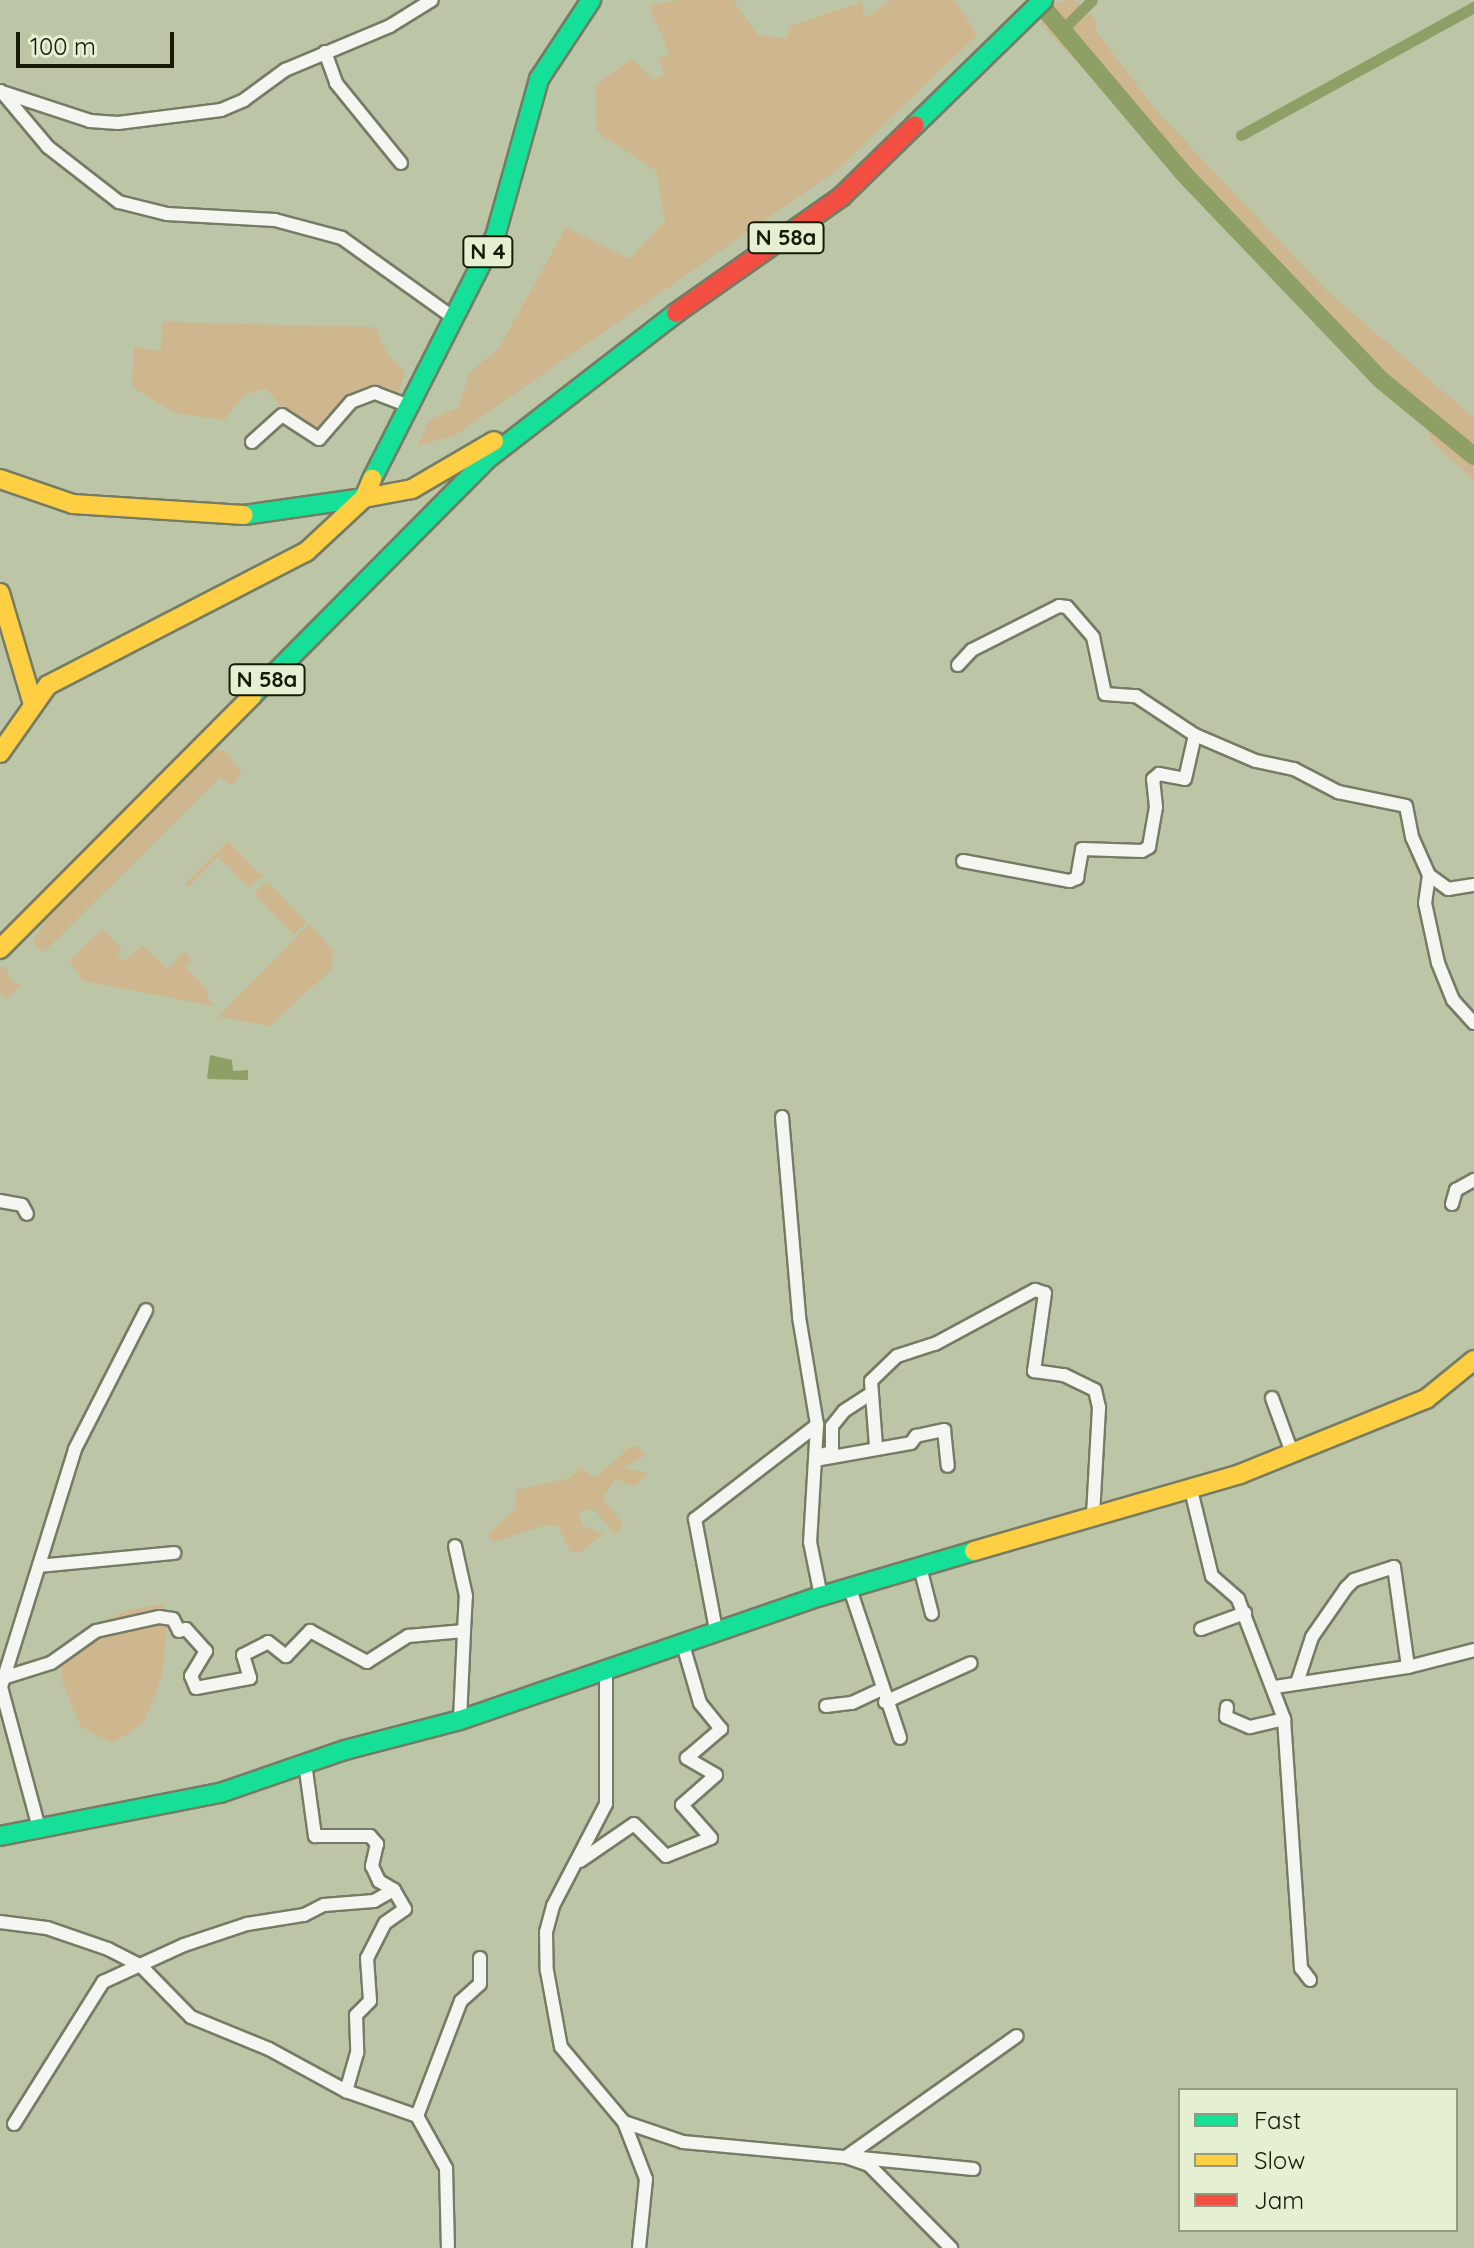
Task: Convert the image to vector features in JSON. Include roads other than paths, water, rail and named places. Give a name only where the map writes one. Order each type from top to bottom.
[{"type":"main road","name":"N 4","points":[[0,753],[32,701],[71,672],[306,552],[364,498],[407,405],[455,319],[509,200],[539,79],[591,0]]},
{"type":"main road","name":"N 58a","points":[[0,949],[486,460],[539,415],[841,197],[1043,0]]},
{"type":"main road","points":[[0,479],[73,504],[220,516],[271,514],[412,489],[539,415]]},
{"type":"main road","points":[[0,593],[32,701]]},
{"type":"main road","points":[[0,1836],[220,1793],[305,1763],[460,1720],[821,1596],[920,1569],[1190,1486],[1240,1474],[1291,1450],[1426,1399],[1473,1362]]},
{"type":"street","points":[[1,91],[90,121],[203,113],[244,100],[285,70],[390,26],[432,0]]},
{"type":"street","points":[[325,52],[336,83],[401,163]]},
{"type":"street","points":[[1,91],[48,147],[119,202],[167,214],[275,220],[342,238],[455,319]]},
{"type":"street","points":[[252,442],[282,415],[319,439],[351,402],[375,393],[407,405]]},
{"type":"street","points":[[958,665],[972,650],[1063,606],[1093,637],[1105,694],[1136,696],[1195,735],[1256,761],[1294,769],[1338,792],[1406,806],[1429,875],[1425,903],[1438,963],[1453,1000],[1474,1023]]},
{"type":"street","points":[[963,861],[1070,881],[1077,878],[1082,849],[1142,851],[1149,847],[1154,820],[1153,779],[1159,774],[1185,779],[1195,735]]},
{"type":"street","points":[[1429,875],[1448,889],[1474,885]]},
{"type":"street","points":[[782,1117],[799,1317],[817,1425],[810,1542],[821,1596]]},
{"type":"street","points":[[1452,1204],[1456,1190],[1474,1180]]},
{"type":"street","points":[[0,1201],[22,1205],[27,1214]]},
{"type":"street","points":[[876,1446],[871,1381],[897,1356],[935,1344],[1035,1290],[1045,1293],[1034,1371],[1064,1375],[1095,1390],[1099,1408],[1093,1516]]},
{"type":"street","points":[[39,1828],[1,1684],[75,1449],[146,1310]]},
{"type":"street","points":[[815,1460],[823,1451],[832,1452],[832,1426],[844,1411],[872,1393]]},
{"type":"street","points":[[1272,1398],[1291,1450]]},
{"type":"street","points":[[716,1630],[695,1519],[817,1425]]},
{"type":"street","points":[[815,1460],[876,1446],[911,1443],[916,1436],[944,1430],[948,1466]]},
{"type":"street","points":[[1190,1486],[1212,1576],[1238,1599],[1275,1687],[1284,1719],[1301,1968],[1310,1980]]},
{"type":"street","points":[[455,1546],[466,1596],[460,1720]]},
{"type":"street","points":[[39,1566],[174,1553]]},
{"type":"street","points":[[1297,1683],[1312,1637],[1346,1588],[1354,1580],[1394,1567],[1408,1667]]},
{"type":"street","points":[[920,1569],[932,1614]]},
{"type":"street","points":[[850,1589],[883,1696],[900,1738]]},
{"type":"street","points":[[1201,1629],[1245,1613]]},
{"type":"street","points":[[1,1684],[51,1663],[96,1631],[159,1617],[173,1619],[179,1631],[186,1629],[199,1639],[206,1651],[191,1676],[196,1688],[250,1678],[243,1655],[268,1642],[286,1656],[310,1631],[367,1662],[408,1636],[464,1631]]},
{"type":"street","points":[[577,1863],[634,1824],[666,1856],[711,1838],[682,1805],[716,1775],[687,1758],[721,1729],[700,1703],[683,1645]]},
{"type":"street","points":[[1275,1687],[1408,1667],[1474,1650]]},
{"type":"street","points":[[826,1706],[883,1696],[971,1663]]},
{"type":"street","points":[[606,1672],[606,1804],[546,1932],[551,2011],[561,2047],[624,2122],[646,2179],[639,2248]]},
{"type":"street","points":[[1227,1707],[1226,1717],[1250,1727],[1284,1719]]},
{"type":"street","points":[[305,1763],[315,1836],[370,1836],[377,1844],[372,1866],[379,1881],[394,1890],[405,1909],[385,1923],[367,1958],[370,2001],[356,2015],[357,2053],[346,2091]]},
{"type":"street","points":[[14,2124],[103,1982],[140,1965],[272,1917],[374,1901],[394,1890]]},
{"type":"street","points":[[0,1922],[47,1928],[140,1965],[191,2017],[269,2049],[346,2091],[417,2116],[446,2168],[448,2248]]},
{"type":"street","points":[[417,2116],[461,2001],[480,1984],[480,1958]]},
{"type":"street","points":[[846,2157],[1017,2036]]},
{"type":"street","points":[[624,2122],[683,2142],[973,2169]]},
{"type":"street","points":[[846,2157],[869,2165],[951,2248]]},
{"type":"waterway","points":[[1037,0],[1185,175],[1381,380],[1474,456]]},
{"type":"waterway","points":[[1062,30],[1092,0]]},
{"type":"waterway","points":[[1241,135],[1474,7]]}]
